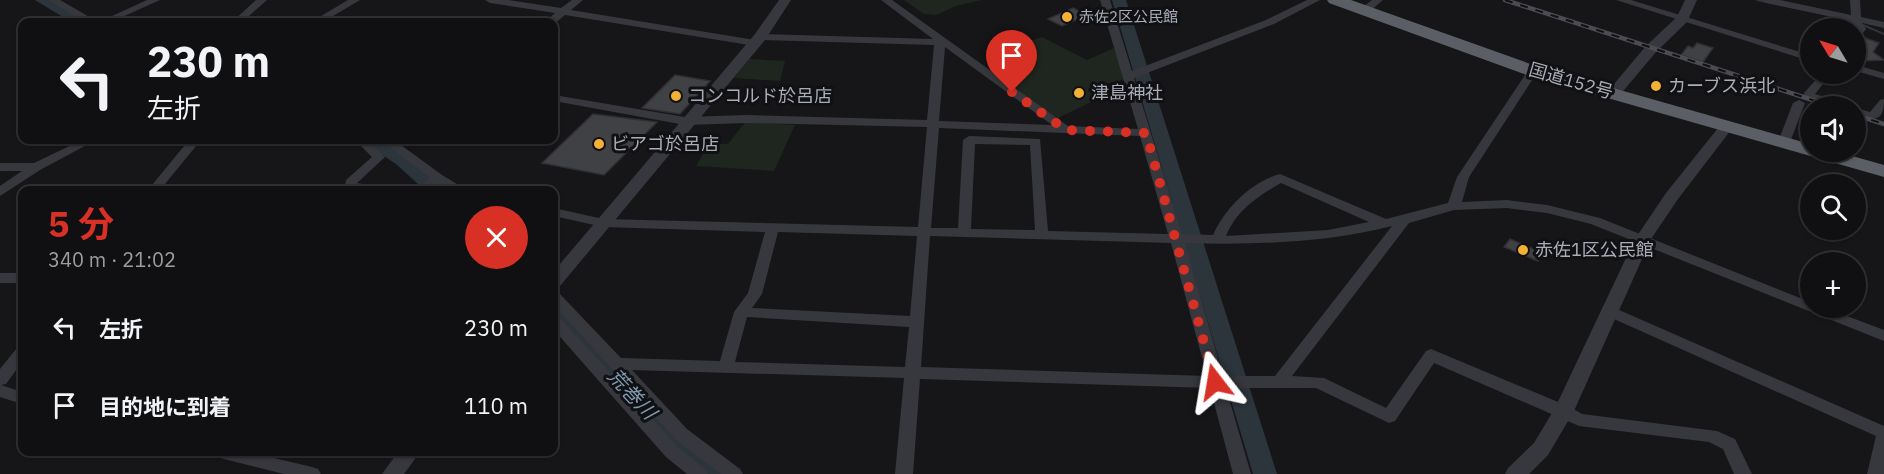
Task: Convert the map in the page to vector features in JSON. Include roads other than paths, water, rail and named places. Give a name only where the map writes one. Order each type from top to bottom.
[{"type":"highway","name":"国道152号","points":[[1335,0],[1371,5],[1533,71],[1800,147]]},
{"type":"highway","points":[[1852,162],[1884,171]]},
{"type":"street","points":[[53,0],[86,18]]},
{"type":"street","points":[[113,18],[155,0]]},
{"type":"street","points":[[242,18],[262,0]]},
{"type":"street","points":[[323,18],[355,0]]},
{"type":"street","points":[[490,0],[758,40],[932,42],[940,40]]},
{"type":"street","points":[[556,18],[578,0]]},
{"type":"street","points":[[558,277],[758,40],[785,0]]},
{"type":"street","points":[[886,0],[1066,130]]},
{"type":"street","points":[[1106,0],[1131,75],[1219,382],[1242,474]]},
{"type":"street","points":[[1131,75],[1270,22],[1315,0]]},
{"type":"street","points":[[1621,0],[1800,55]]},
{"type":"street","points":[[1614,93],[1651,49],[1683,19],[1691,0]]},
{"type":"street","points":[[1855,0],[1856,18]]},
{"type":"street","points":[[1773,1],[1813,5],[1848,18]]},
{"type":"street","points":[[1866,22],[1884,25]]},
{"type":"street","points":[[904,474],[915,322],[926,233],[940,40]]},
{"type":"street","points":[[1454,206],[1463,177],[1533,71]]},
{"type":"street","points":[[1866,71],[1884,76]]},
{"type":"street","points":[[1811,96],[1808,95],[1817,84]]},
{"type":"street","points":[[558,99],[691,120],[934,124],[1146,133]]},
{"type":"street","points":[[1866,114],[1873,116],[1884,102]]},
{"type":"street","points":[[1784,142],[1799,103]]},
{"type":"street","points":[[1515,474],[1541,449],[1564,411],[1643,239],[1672,196],[1727,126]]},
{"type":"street","points":[[964,234],[969,140],[1036,142],[1042,237]]},
{"type":"street","points":[[0,192],[36,167],[82,144]]},
{"type":"street","points":[[157,186],[192,144]]},
{"type":"street","points":[[351,186],[350,183],[379,157],[365,144]]},
{"type":"street","points":[[404,144],[445,184]]},
{"type":"street","points":[[0,167],[36,167]]},
{"type":"street","points":[[1218,239],[1226,218],[1250,196],[1280,178],[1385,224]]},
{"type":"street","points":[[558,214],[603,223],[772,230],[1178,240],[1328,234],[1404,220],[1454,206],[1507,204],[1547,209],[1595,221],[1800,302]]},
{"type":"street","points":[[1280,381],[1404,220]]},
{"type":"street","points":[[726,366],[741,312],[755,294],[772,230]]},
{"type":"street","points":[[0,278],[18,278]]},
{"type":"street","points":[[558,300],[681,434],[734,474]]},
{"type":"street","points":[[1610,311],[1884,434],[1876,474]]},
{"type":"street","points":[[741,312],[915,322]]},
{"type":"street","points":[[1839,318],[1884,336]]},
{"type":"street","points":[[558,325],[672,452],[699,474]]},
{"type":"street","points":[[617,364],[1219,382],[1318,382],[1389,417],[1431,355],[1587,422],[1711,436],[1730,444],[1743,474]]},
{"type":"street","points":[[0,380],[18,357]]},
{"type":"street","points":[[0,391],[18,397]]},
{"type":"street","points":[[240,456],[312,474]]},
{"type":"street","points":[[392,474],[407,456]]},
{"type":"waterway","name":"荒巻川","points":[[42,0],[74,18]]},
{"type":"waterway","points":[[1119,0],[1265,474]]},
{"type":"waterway","points":[[1757,0],[1767,2]]},
{"type":"waterway","points":[[1866,26],[1884,34]]},
{"type":"waterway","name":"荒巻川","points":[[378,144],[402,160],[424,180]]},
{"type":"waterway","name":"荒巻川","points":[[558,313],[680,447],[715,474]]},
{"type":"railway","points":[[1505,0],[1800,96]]},
{"type":"railway","points":[[1866,118],[1884,124]]},
{"type":"place","name":"赤佐2区公民館","points":[[1067,17]]},
{"type":"place","name":"カーブス浜北","points":[[1656,86]]},
{"type":"place","name":"津島神社","points":[[1079,93]]},
{"type":"place","name":"コンコルド於呂店","points":[[676,96]]},
{"type":"place","name":"ビアゴ於呂店","points":[[599,144]]},
{"type":"place","name":"赤佐1区公民館","points":[[1523,250]]}]
